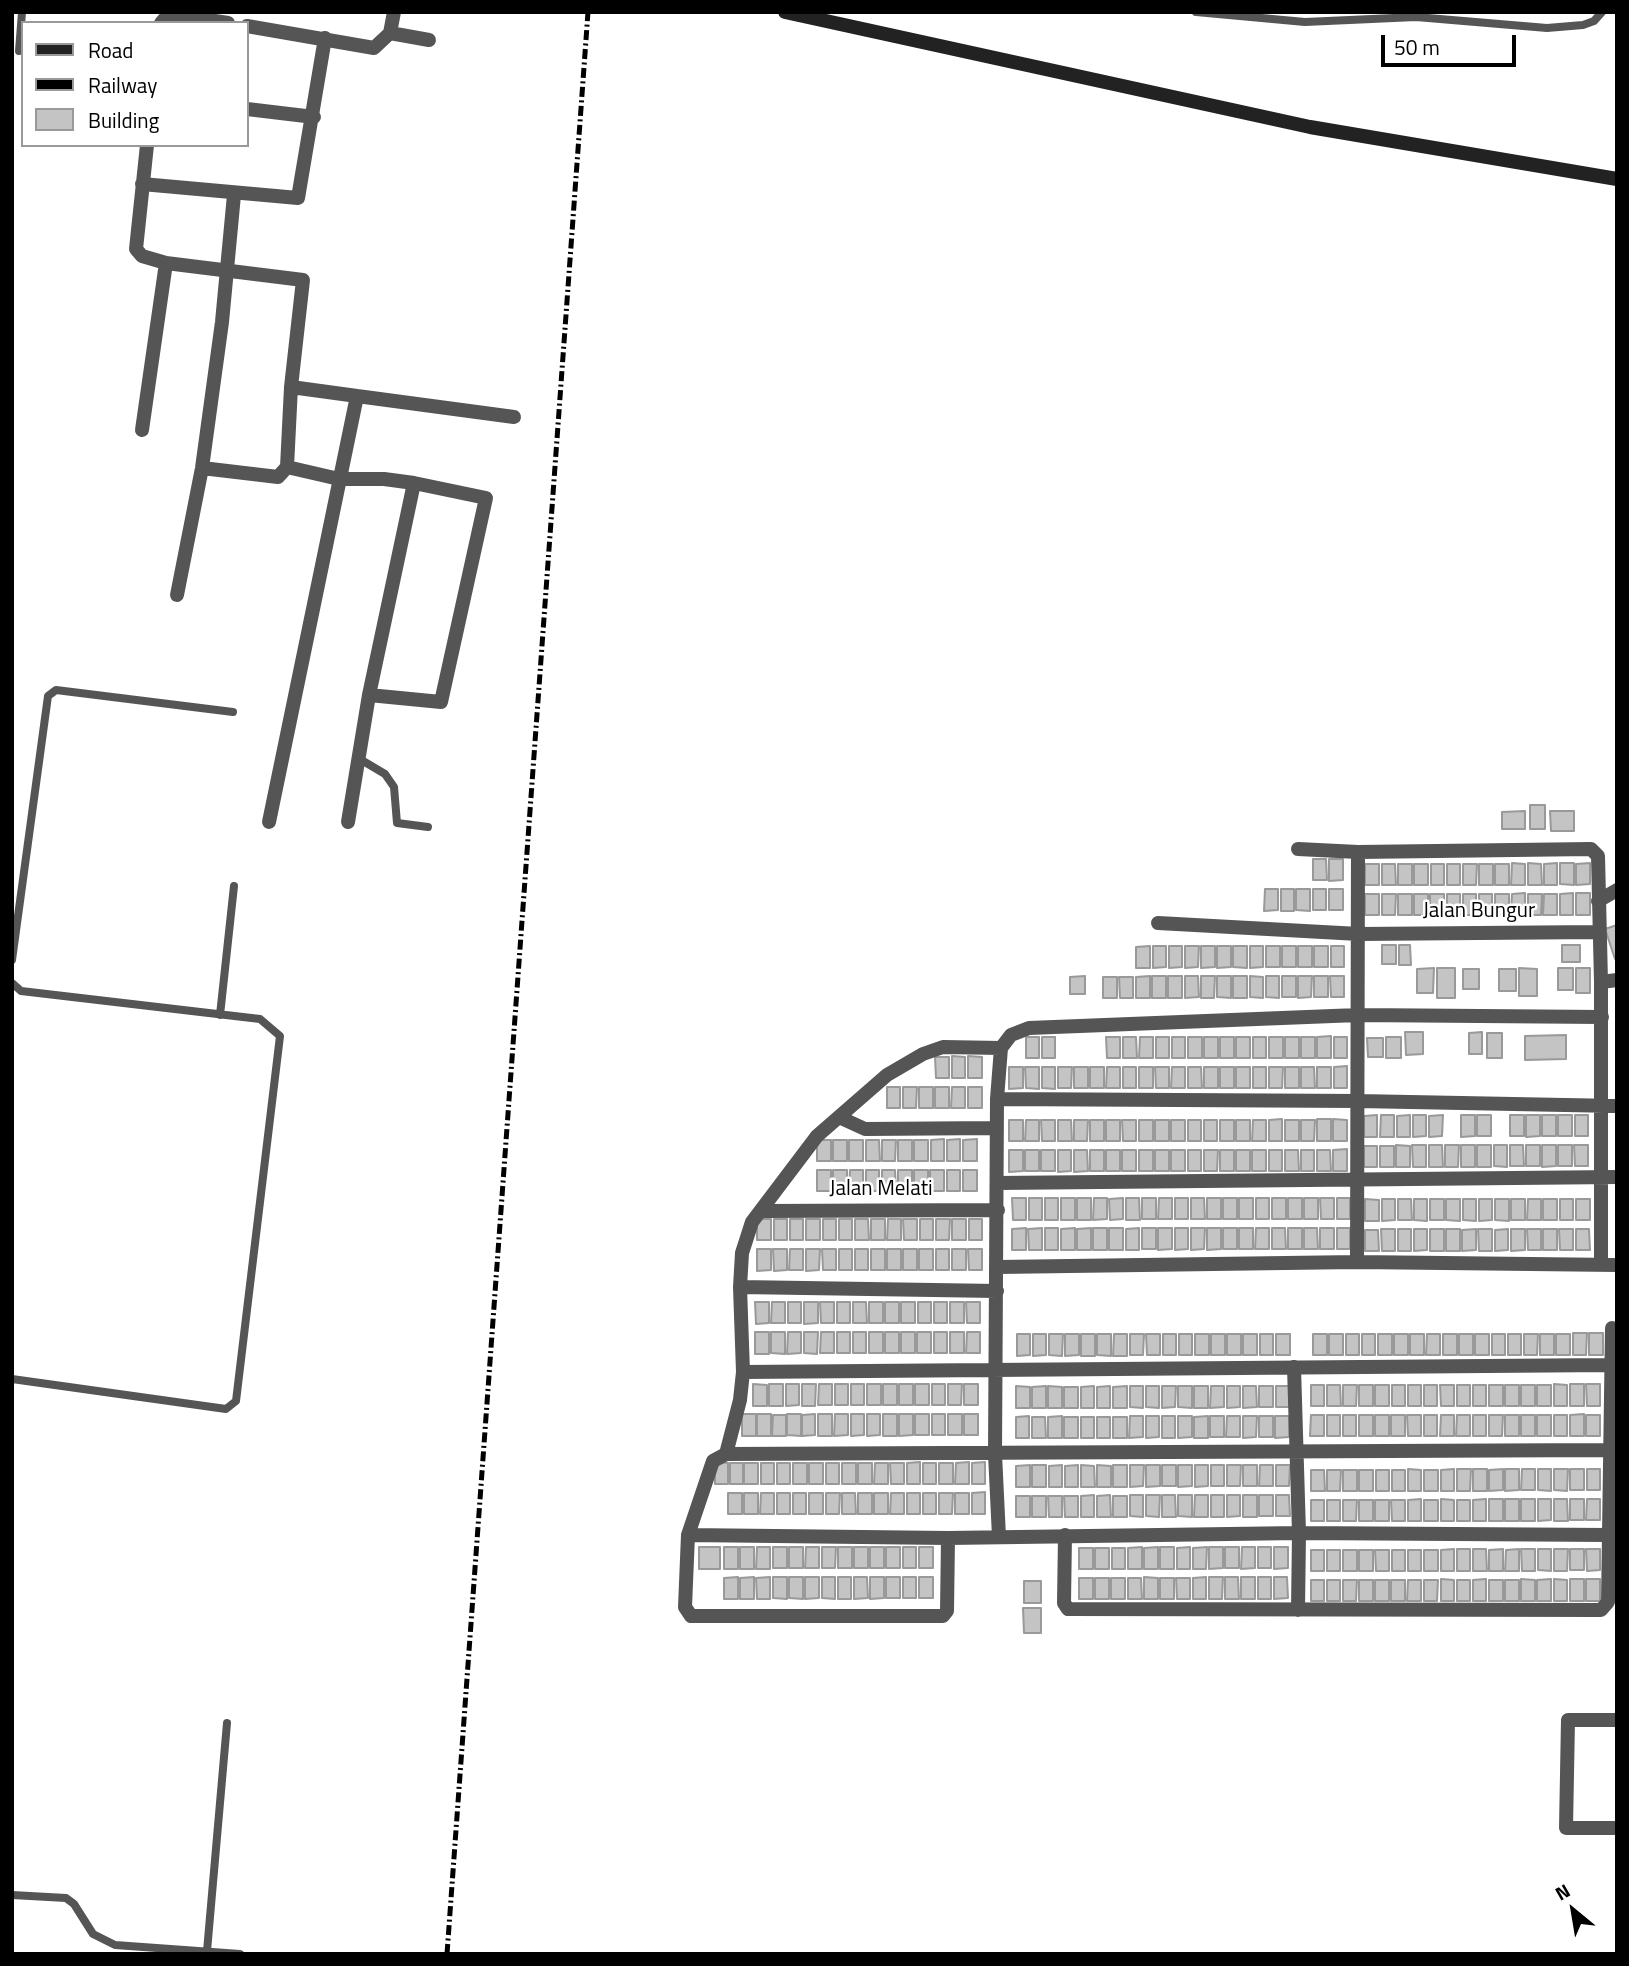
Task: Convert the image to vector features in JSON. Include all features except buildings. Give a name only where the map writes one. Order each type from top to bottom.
[{"type":"street","points":[[248,26],[374,48],[390,33],[394,12]]},
{"type":"street","points":[[785,12],[1310,127],[1617,179]]},
{"type":"street","points":[[163,21],[167,16],[176,15],[215,21]]},
{"type":"street","points":[[390,33],[429,40]]},
{"type":"street","points":[[142,184],[234,195],[298,198],[314,117],[325,38]]},
{"type":"street","points":[[248,109],[314,117]]},
{"type":"street","points":[[147,147],[136,249],[142,256],[166,263],[303,280],[291,387],[287,467],[278,477],[202,468]]},
{"type":"street","points":[[177,595],[202,468],[222,322],[234,195]]},
{"type":"street","points":[[142,430],[166,263]]},
{"type":"street","points":[[291,387],[514,417]]},
{"type":"street","points":[[269,822],[358,396]]},
{"type":"street","points":[[287,467],[339,478],[414,483],[482,496],[487,502],[441,702],[369,695]]},
{"type":"street","points":[[348,822],[369,695],[414,483]]},
{"type":"street","points":[[1298,849],[1358,852],[1591,849],[1598,856],[1602,1017],[1610,1041],[1609,1106],[1599,1177],[1601,1265]]},
{"type":"street","points":[[1356,1262],[1358,852]]},
{"type":"street","points":[[1598,901],[1617,890]]},
{"type":"street","name":"Jalan Bungur","points":[[1158,923],[1359,933],[1598,932]]},
{"type":"street","points":[[1601,982],[1617,980]]},
{"type":"street","points":[[999,1537],[995,1454],[997,1100],[1001,1048],[1011,1035],[1028,1028],[1358,1016],[1602,1017]]},
{"type":"street","points":[[726,1454],[735,1426],[743,1372],[740,1287],[742,1253],[752,1223],[764,1211],[817,1136],[841,1118],[887,1075],[923,1054],[943,1047],[1001,1048]]},
{"type":"street","points":[[997,1100],[1358,1101],[1609,1106]]},
{"type":"street","points":[[841,1118],[865,1129],[997,1128]]},
{"type":"street","points":[[997,1183],[1617,1177]]},
{"type":"street","name":"Jalan Melati","points":[[764,1211],[998,1210]]},
{"type":"street","points":[[998,1267],[1356,1262],[1617,1265]]},
{"type":"street","points":[[740,1287],[997,1291]]},
{"type":"street","points":[[1065,1535],[1064,1603],[1068,1609],[1601,1610],[1608,1602],[1609,1365],[1612,1328]]},
{"type":"street","points":[[743,1372],[1609,1365]]},
{"type":"street","points":[[1294,1367],[1299,1534],[1298,1610]]},
{"type":"street","points":[[948,1538],[947,1611],[943,1616],[691,1616],[685,1607],[688,1535],[713,1461],[726,1454],[1608,1450]]},
{"type":"street","points":[[688,1535],[948,1538],[1065,1535],[1609,1535]]},
{"type":"street","points":[[1617,1720],[1567,1720],[1566,1828],[1617,1828]]},
{"type":"lane","points":[[1196,12],[1305,22],[1416,15],[1547,28],[1583,25],[1594,21],[1602,12]]},
{"type":"lane","points":[[19,51],[21,25]]},
{"type":"lane","points":[[12,960],[48,696],[56,690],[233,712]]},
{"type":"lane","points":[[358,758],[384,774],[394,787],[397,823],[428,827]]},
{"type":"lane","points":[[220,1015],[234,886]]},
{"type":"lane","points":[[12,983],[20,991],[260,1019],[280,1036],[236,1401],[226,1409],[12,1379]]},
{"type":"lane","points":[[207,1951],[227,1723]]},
{"type":"lane","points":[[12,1895],[66,1898],[74,1904],[93,1934],[106,1943],[240,1954]]},
{"type":"railway","points":[[447,1954],[588,12]]}]
